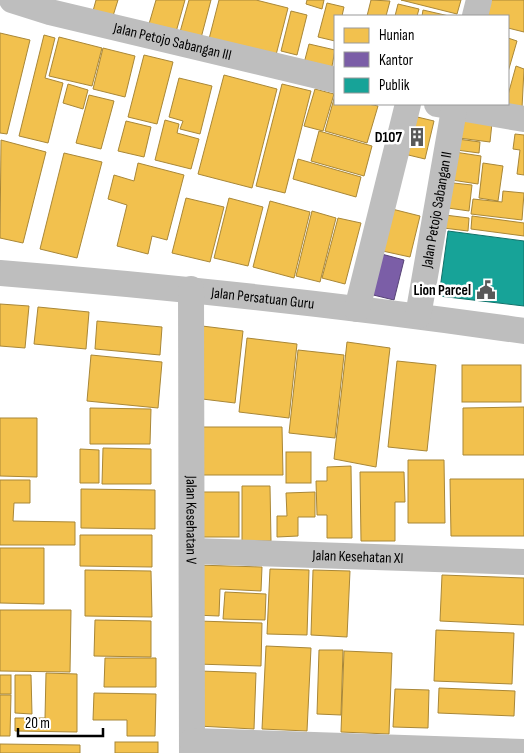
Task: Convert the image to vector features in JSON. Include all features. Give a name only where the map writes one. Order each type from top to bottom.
[{"type":"street","name":"Jalan Petojo Sabangan III","points":[[12,0],[50,12],[334,80]]},
{"type":"street","points":[[475,15],[479,0]]},
{"type":"street","points":[[357,309],[408,105]]},
{"type":"street","points":[[449,105],[524,120]]},
{"type":"street","name":"Jalan Petojo Sabangan II","points":[[418,316],[449,105]]},
{"type":"street","name":"Jalan Persatuan Guru","points":[[0,273],[191,288],[524,331]]},
{"type":"street","name":"Jalan Kesehatan V","points":[[191,288],[192,747]]},
{"type":"street","name":"Jalan Kesehatan XI","points":[[192,551],[524,562]]},
{"type":"street","points":[[192,747],[524,752]]},
{"type":"building: Hunian","points":[[96,0],[118,0],[113,16],[93,11]]},
{"type":"building: Hunian","points":[[156,0],[185,0],[176,32],[149,24]]},
{"type":"building: Hunian","points":[[189,0],[211,0],[201,38],[180,32]]},
{"type":"building: Hunian","points":[[219,0],[256,0],[288,8],[276,55],[209,39]]},
{"type":"building: Hunian","points":[[307,0],[324,0],[322,9],[306,4]]},
{"type":"building: Hunian","points":[[371,0],[390,1],[386,15],[367,15]]},
{"type":"building: Hunian","points":[[401,0],[461,0],[457,14]]},
{"type":"building: Hunian","points":[[481,0],[524,0],[524,32],[509,28],[509,15],[477,15]]},
{"type":"building: Hunian","points":[[327,3],[344,7],[342,15],[334,15],[334,41],[318,37]]},
{"type":"building: Hunian","points":[[398,4],[419,9],[417,15],[395,15]]},
{"type":"building: Hunian","points":[[423,10],[445,15],[422,15]]},
{"type":"building: Hunian","points":[[291,11],[307,15],[297,55],[281,51]]},
{"type":"building: Hunian","points":[[0,33],[30,40],[7,134],[0,133]]},
{"type":"building: Hunian","points":[[44,35],[55,38],[45,78],[63,83],[48,143],[19,136]]},
{"type":"building: Hunian","points":[[59,37],[102,48],[92,86],[49,76]]},
{"type":"building: Hunian","points":[[509,38],[517,41],[509,69]]},
{"type":"building: Hunian","points":[[309,44],[334,50],[330,77],[302,71]]},
{"type":"building: Hunian","points":[[103,48],[135,56],[125,97],[93,89]]},
{"type":"building: Hunian","points":[[144,55],[173,62],[157,124],[128,117]]},
{"type":"building: Hunian","points":[[516,66],[524,69],[522,108],[509,104],[509,91]]},
{"type":"building: Hunian","points":[[224,75],[277,89],[252,188],[198,174]]},
{"type":"building: Hunian","points":[[179,78],[212,86],[200,134],[180,129],[183,121],[169,117]]},
{"type":"building: Hunian","points":[[68,84],[88,90],[83,109],[63,103]]},
{"type":"building: Hunian","points":[[282,84],[311,91],[285,193],[256,186]]},
{"type":"building: Hunian","points":[[315,89],[334,94],[323,131],[304,126]]},
{"type":"building: Hunian","points":[[89,95],[114,101],[101,149],[76,143]]},
{"type":"building: Hunian","points":[[334,99],[334,105],[378,106],[367,143],[325,131]]},
{"type":"building: Hunian","name":"D107","points":[[409,115],[434,121],[425,159],[400,153]]},
{"type":"building: Hunian","points":[[453,118],[492,123],[490,142],[451,137]]},
{"type":"building: Hunian","points":[[165,120],[179,124],[177,133],[199,139],[191,169],[155,160]]},
{"type":"building: Hunian","points":[[126,121],[151,127],[144,157],[118,151]]},
{"type":"building: Hunian","points":[[319,131],[372,146],[364,176],[311,161]]},
{"type":"building: Hunian","points":[[515,134],[524,135],[524,175],[517,174],[520,150],[513,149]]},
{"type":"building: Hunian","points":[[450,138],[480,142],[479,153],[449,149]]},
{"type":"building: Hunian","points":[[1,140],[46,152],[23,243],[0,238]]},
{"type":"building: Hunian","points":[[448,151],[481,156],[478,184],[445,179]]},
{"type":"building: Hunian","points":[[64,153],[102,162],[77,258],[40,249]]},
{"type":"building: Hunian","points":[[298,159],[361,177],[356,197],[293,179]]},
{"type":"building: Hunian","points":[[138,163],[184,175],[167,240],[152,236],[148,254],[117,246],[127,205],[108,199],[114,175],[134,181]]},
{"type":"building: Hunian","points":[[483,163],[503,166],[498,201],[479,198]]},
{"type":"building: Hunian","points":[[444,182],[472,185],[469,211],[441,207]]},
{"type":"building: Hunian","points":[[503,191],[524,193],[522,220],[471,214],[473,199],[502,202]]},
{"type":"building: Hunian","points":[[186,198],[224,207],[210,262],[172,253]]},
{"type":"building: Hunian","points":[[229,198],[263,207],[248,266],[214,258]]},
{"type":"building: Hunian","points":[[270,201],[310,212],[294,278],[253,267]]},
{"type":"building: Hunian","points":[[388,208],[420,216],[410,257],[378,250]]},
{"type":"building: Hunian","points":[[312,211],[336,218],[320,282],[296,276]]},
{"type":"building: Hunian","points":[[437,214],[469,218],[468,231],[435,227]]},
{"type":"building: Hunian","points":[[472,216],[524,223],[524,236],[471,229]]},
{"type":"building: Hunian","points":[[338,218],[361,223],[345,284],[322,278]]},
{"type":"building: Hunian","points":[[0,304],[29,306],[25,348],[0,346]]},
{"type":"building: Hunian","points":[[38,307],[89,312],[86,349],[34,344]]},
{"type":"building: Hunian","points":[[97,321],[162,327],[160,355],[95,349]]},
{"type":"building: Hunian","points":[[202,326],[243,331],[235,403],[194,398]]},
{"type":"building: Hunian","points":[[247,338],[297,344],[289,418],[239,412]]},
{"type":"building: Hunian","points":[[347,342],[390,348],[376,467],[334,459]]},
{"type":"building: Hunian","points":[[298,350],[344,355],[335,438],[289,433]]},
{"type":"building: Hunian","points":[[91,355],[162,362],[158,408],[87,401]]},
{"type":"building: Hunian","points":[[397,361],[436,365],[427,451],[388,447]]},
{"type":"building: Hunian","points":[[462,365],[521,365],[521,402],[462,402]]},
{"type":"building: Hunian","points":[[524,407],[524,455],[463,455],[463,408]]},
{"type":"building: Hunian","points":[[90,408],[151,409],[150,444],[90,444]]},
{"type":"building: Hunian","points":[[0,418],[37,418],[37,477],[0,476]]},
{"type":"building: Hunian","points":[[197,427],[282,427],[283,475],[197,475]]},
{"type":"building: Hunian","points":[[103,448],[151,449],[151,484],[102,484]]},
{"type":"building: Hunian","points":[[80,449],[99,450],[99,483],[80,483]]},
{"type":"building: Hunian","points":[[286,452],[311,452],[311,483],[286,483]]},
{"type":"building: Hunian","points":[[408,460],[444,460],[445,523],[408,523]]},
{"type":"building: Hunian","points":[[351,466],[352,538],[327,538],[327,515],[317,515],[316,481],[327,481],[327,467]]},
{"type":"building: Hunian","points":[[360,472],[404,472],[405,502],[395,502],[395,541],[361,541]]},
{"type":"building: Hunian","points":[[450,479],[524,479],[524,536],[451,536]]},
{"type":"building: Hunian","points":[[0,480],[30,480],[30,503],[14,503],[13,521],[75,522],[75,545],[0,545]]},
{"type":"building: Hunian","points":[[242,486],[270,486],[271,541],[242,541]]},
{"type":"building: Hunian","points":[[81,489],[155,490],[155,529],[81,528]]},
{"type":"building: Hunian","points":[[195,492],[239,492],[239,537],[195,537]]},
{"type":"building: Hunian","points":[[315,492],[315,517],[298,517],[298,536],[277,537],[277,516],[287,516],[286,493]]},
{"type":"building: Hunian","points":[[80,535],[152,535],[152,567],[80,566]]},
{"type":"building: Hunian","points":[[0,548],[44,548],[44,604],[0,603]]},
{"type":"building: Hunian","points":[[196,565],[262,567],[261,591],[220,589],[219,616],[194,615]]},
{"type":"building: Hunian","points":[[270,569],[309,570],[307,635],[267,634]]},
{"type":"building: Hunian","points":[[85,570],[151,571],[152,617],[85,616]]},
{"type":"building: Hunian","points":[[313,570],[350,571],[347,637],[311,635]]},
{"type":"building: Hunian","points":[[442,575],[524,578],[524,625],[440,621]]},
{"type":"building: Hunian","points":[[225,592],[266,594],[265,620],[223,619]]},
{"type":"building: Hunian","points":[[0,610],[71,610],[70,672],[0,671]]},
{"type":"building: Hunian","points":[[95,620],[151,621],[151,657],[94,656]]},
{"type":"building: Hunian","points":[[198,621],[262,623],[261,666],[196,664]]},
{"type":"building: Hunian","points":[[436,630],[514,633],[512,684],[434,681]]},
{"type":"building: Hunian","points":[[266,646],[311,648],[307,731],[262,729]]},
{"type":"building: Hunian","points":[[319,650],[343,650],[341,715],[317,714]]},
{"type":"building: Hunian","points":[[344,651],[392,653],[389,734],[341,732]]},
{"type":"building: Hunian","points":[[105,658],[156,658],[156,687],[104,687]]},
{"type":"building: Hunian","points":[[200,671],[256,673],[254,729],[198,726]]},
{"type":"building: Hunian","points":[[46,673],[77,674],[77,732],[15,731],[15,718],[45,718]]},
{"type":"building: Hunian","points":[[0,675],[11,675],[11,694],[0,694]]},
{"type":"building: Hunian","points":[[15,675],[31,675],[32,714],[15,713]]},
{"type":"building: Hunian","points":[[439,688],[515,691],[514,716],[438,713]]},
{"type":"building: Hunian","points":[[395,689],[429,690],[428,728],[393,727]]},
{"type":"building: Hunian","points":[[94,693],[156,694],[155,736],[127,736],[127,720],[93,720]]},
{"type":"building: Hunian","points":[[0,695],[11,695],[10,736],[0,736]]},
{"type":"building: Hunian","points":[[115,742],[158,742],[158,753],[115,753]]},
{"type":"building: Hunian","points":[[0,744],[80,745],[80,753],[0,753]]},
{"type":"building: Kantor","points":[[374,252],[404,260],[394,300],[365,293]]},
{"type":"building: Publik","points":[[448,231],[524,241],[524,306],[439,296]]},
{"type":"place","name":"D107","points":[[417,137]]},
{"type":"place","name":"Lion Parcel","points":[[486,290]]}]
